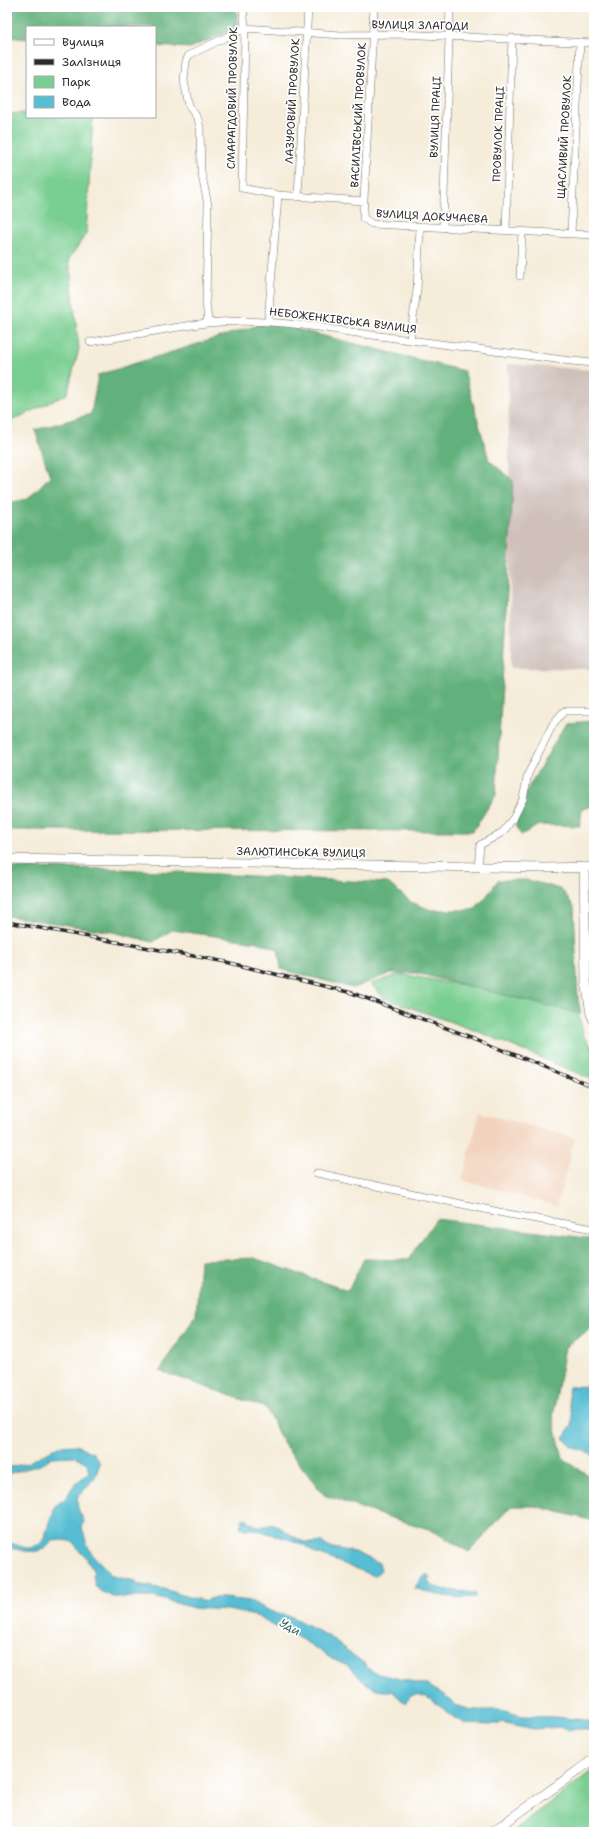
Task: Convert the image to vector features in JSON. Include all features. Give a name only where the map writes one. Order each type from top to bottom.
[{"type":"main road","name":"ЗАЛЮТИНСЬКА ВУЛИЦЯ","points":[[7,859],[478,867],[594,867]]},
{"type":"main road","points":[[584,867],[586,981],[591,1014],[594,1020]]},
{"type":"main road","points":[[494,1830],[594,1759]]},
{"type":"street","name":"СМАРАГДОВИЙ ПРОВУЛОК","points":[[242,188],[245,28],[243,7]]},
{"type":"street","name":"ЛАЗУРОВИЙ ПРОВУЛОК","points":[[298,197],[308,7]]},
{"type":"street","name":"ВАСИЛІВСЬКИЙ ПРОВУЛОК","points":[[364,200],[374,7]]},
{"type":"street","name":"ВУЛИЦЯ ПРАЦІ","points":[[443,228],[450,7]]},
{"type":"street","name":"ВУЛИЦЯ ЗЛАГОДИ","points":[[245,28],[341,35],[373,34],[449,36],[594,43]]},
{"type":"street","points":[[208,323],[206,300],[208,205],[201,171],[200,128],[198,119],[189,106],[184,81],[186,61],[188,55],[245,28]]},
{"type":"street","name":"ПРОВУЛОК ПРАЦІ","points":[[506,231],[512,38]]},
{"type":"street","name":"ЩАСЛИВИЙ ПРОВУЛОК","points":[[571,234],[580,42]]},
{"type":"street","name":"ВУЛИЦЯ ДОКУЧАЄВА","points":[[242,188],[278,196],[364,200],[364,218],[372,224],[594,235]]},
{"type":"street","points":[[268,322],[278,196]]},
{"type":"street","points":[[410,339],[417,290],[420,226]]},
{"type":"street","points":[[520,276],[522,232]]},
{"type":"street","name":"НЕБОЖЕНКІВСЬКА ВУЛИЦЯ","points":[[90,342],[208,323],[268,322],[315,326],[349,332],[571,361],[594,362]]},
{"type":"street","points":[[478,867],[480,845],[503,832],[514,817],[523,799],[528,774],[556,720],[564,711],[594,711]]},
{"type":"street","points":[[317,1173],[508,1214],[594,1229]]},
{"type":"shaded area","points":[[508,364],[594,370],[594,669],[511,668]]},
{"type":"shaded area","points":[[480,1112],[575,1138],[557,1206],[462,1180]]},
{"type":"green space","points":[[7,7],[236,7],[238,25],[230,31],[190,48],[156,46],[156,26],[26,26],[26,39],[7,37]]},
{"type":"green space","points":[[26,113],[26,118],[93,118],[86,234],[69,259],[79,349],[67,394],[7,423],[7,114]]},
{"type":"green space","points":[[268,322],[464,371],[489,460],[513,481],[496,795],[473,831],[7,830],[7,503],[28,499],[50,476],[35,430],[91,414],[98,375]]},
{"type":"green space","points":[[594,721],[594,806],[582,809],[580,826],[539,825],[521,835],[516,827],[516,809],[566,723]]},
{"type":"green space","points":[[7,868],[118,869],[388,883],[411,902],[431,910],[473,910],[486,897],[498,880],[527,880],[562,890],[574,907],[578,999],[581,1014],[416,973],[391,973],[353,988],[281,969],[278,949],[257,942],[172,930],[153,942],[113,932],[7,916]]},
{"type":"green space","points":[[400,974],[519,995],[578,1012],[584,1037],[594,1049],[594,1080],[479,1032],[384,998],[371,984]]},
{"type":"green space","points":[[436,1219],[594,1239],[594,1326],[565,1347],[553,1417],[563,1458],[594,1479],[594,1521],[535,1506],[511,1506],[469,1552],[429,1529],[375,1513],[324,1495],[283,1443],[266,1408],[160,1371],[196,1315],[200,1260],[254,1258],[348,1291],[364,1259],[408,1260]]},
{"type":"green space","points":[[594,1769],[594,1832],[512,1832]]},
{"type":"water","points":[[592,1376],[594,1376],[594,1456],[575,1448],[564,1438],[572,1426],[572,1416],[568,1397],[569,1387],[590,1386]]},
{"type":"water","name":"Уди","points":[[76,1445],[92,1452],[100,1463],[95,1477],[77,1498],[78,1509],[84,1521],[82,1528],[89,1549],[95,1558],[112,1576],[135,1581],[135,1584],[164,1589],[206,1601],[212,1598],[224,1598],[250,1601],[270,1611],[292,1617],[328,1636],[365,1664],[367,1668],[378,1674],[427,1685],[446,1696],[454,1705],[472,1710],[501,1710],[522,1716],[555,1717],[594,1721],[594,1731],[576,1728],[568,1730],[559,1727],[534,1729],[502,1722],[490,1725],[465,1724],[460,1720],[457,1720],[429,1698],[416,1694],[411,1696],[405,1703],[392,1691],[382,1691],[365,1683],[350,1667],[332,1659],[287,1631],[271,1625],[260,1617],[228,1610],[194,1608],[154,1597],[113,1597],[100,1591],[95,1586],[93,1575],[95,1572],[87,1561],[88,1559],[72,1542],[61,1540],[52,1541],[43,1549],[32,1552],[7,1547],[7,1542],[26,1548],[31,1548],[40,1544],[45,1537],[50,1519],[53,1515],[54,1507],[66,1498],[74,1485],[89,1472],[87,1463],[74,1456],[52,1457],[40,1465],[7,1474],[7,1468],[27,1463],[59,1446]]},
{"type":"water","points":[[243,1519],[247,1519],[253,1524],[259,1526],[274,1524],[308,1543],[321,1542],[328,1547],[354,1552],[379,1563],[381,1570],[375,1576],[315,1553],[304,1545],[291,1540],[254,1529],[240,1527]]},
{"type":"water","points":[[427,1574],[430,1577],[427,1581],[438,1588],[476,1594],[476,1597],[460,1598],[445,1596],[415,1588],[419,1581]]},
{"type":"railway","points":[[7,922],[226,962],[352,993],[476,1039],[594,1087]]}]
